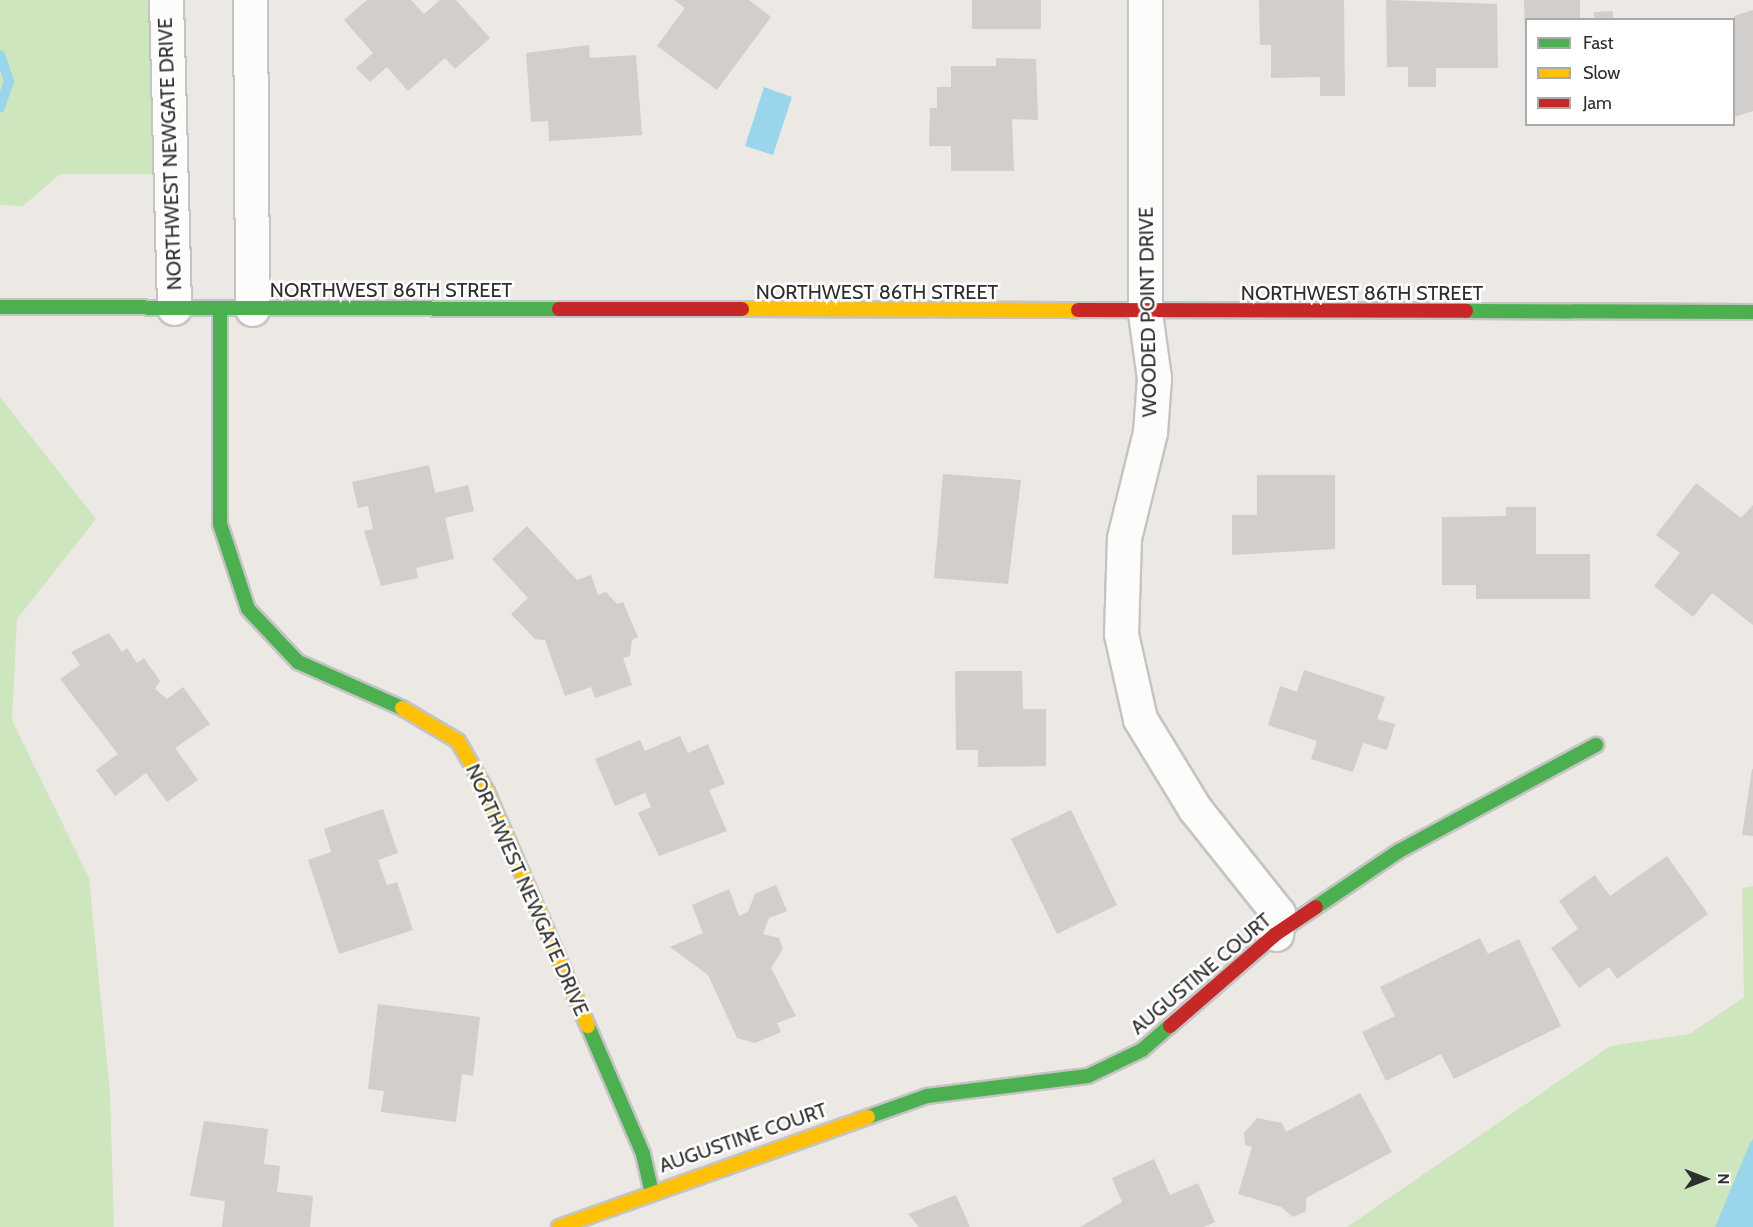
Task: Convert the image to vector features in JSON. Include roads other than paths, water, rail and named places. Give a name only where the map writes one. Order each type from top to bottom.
[{"type":"street","name":"NORTHWEST NEWGATE DRIVE","points":[[166,0],[174,308]]},
{"type":"street","name":"NORTHWEST NEWGATE DRIVE","points":[[250,0],[236,309],[220,524],[248,609],[298,662],[412,712],[458,741],[487,792],[643,1154],[651,1190]]},
{"type":"street","name":"WOODED POINT DRIVE","points":[[1145,0],[1145,313],[1154,378],[1150,432],[1124,537],[1121,634],[1140,719],[1195,809],[1278,913],[1276,934]]},
{"type":"street","name":"NORTHWEST 86TH STREET","points":[[0,308],[1145,313],[1753,312]]},
{"type":"street","name":"AUGUSTINE COURT","points":[[559,1227],[651,1190],[927,1096],[1088,1076],[1142,1050],[1276,934],[1399,851],[1596,745]]},
{"type":"water","points":[[764,87],[792,97],[773,155],[745,146]]},
{"type":"water","points":[[1753,1139],[1753,1227],[1715,1227],[1750,1143]]},
{"type":"waterway","points":[[0,55],[9,81],[0,107]]}]
